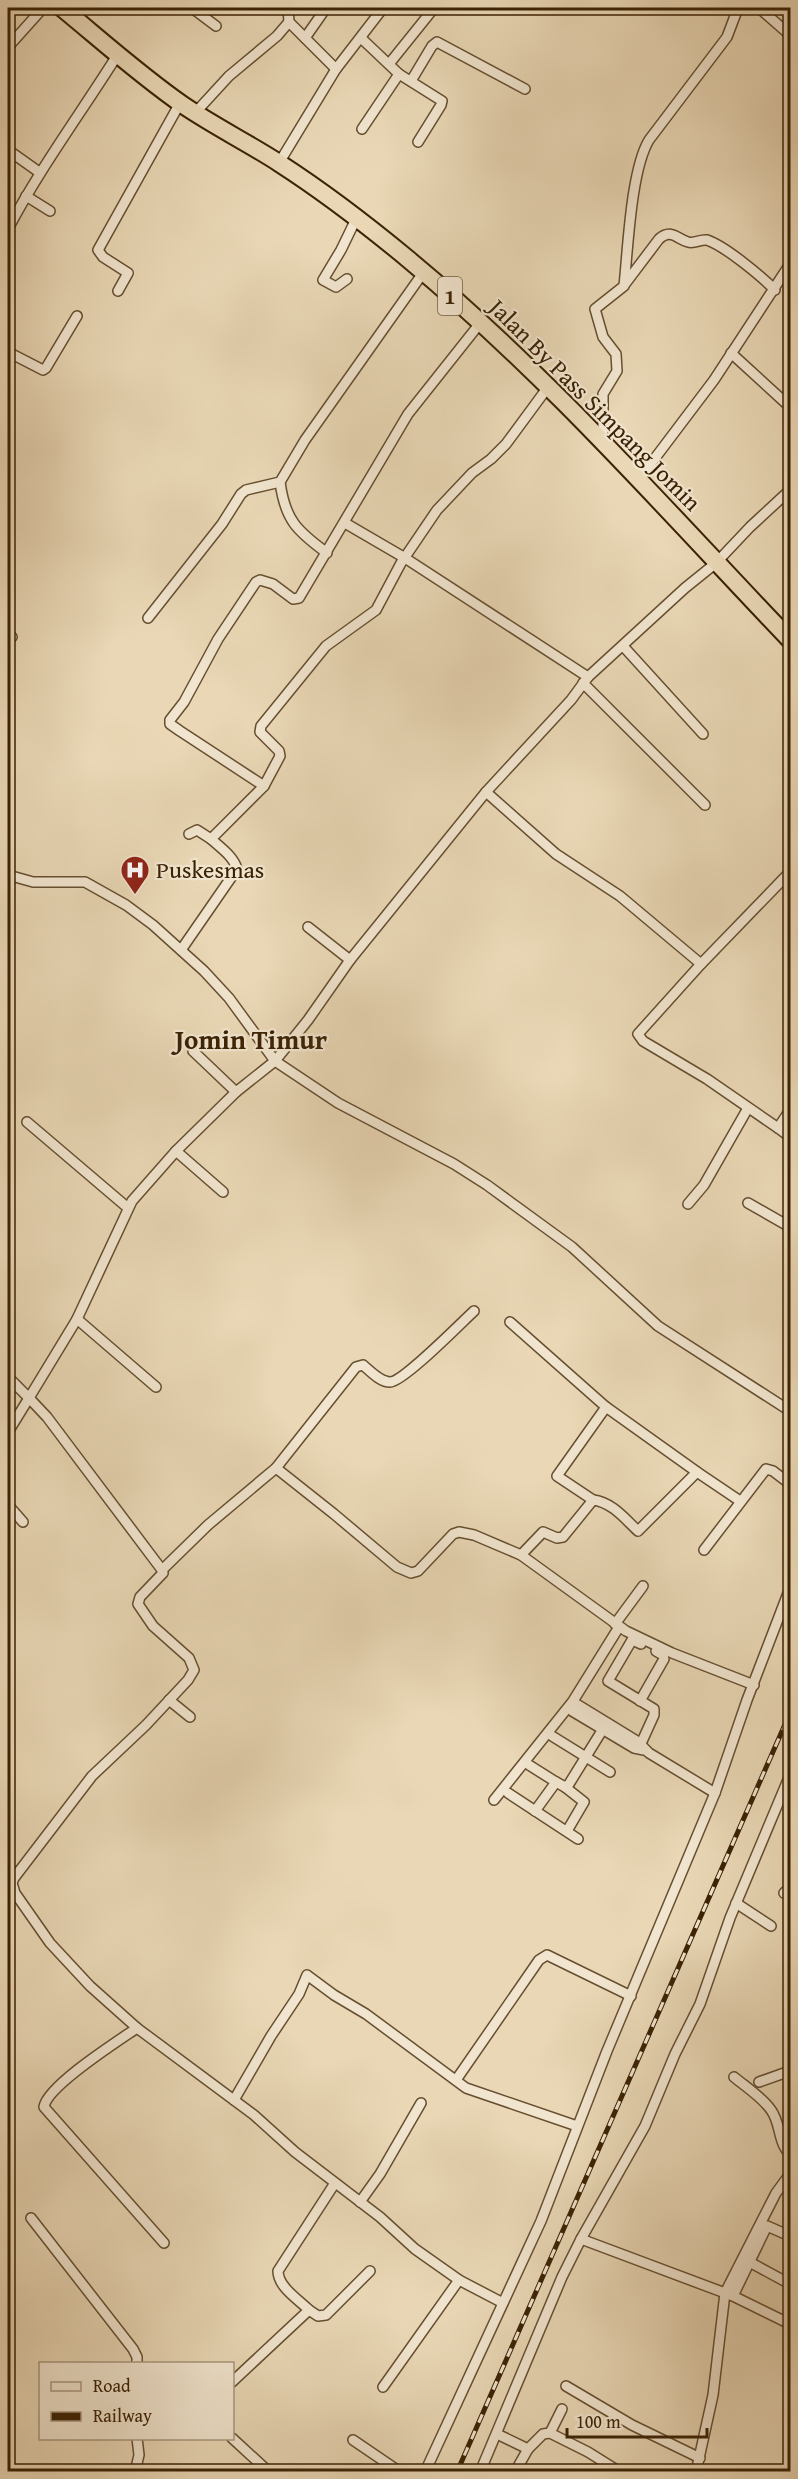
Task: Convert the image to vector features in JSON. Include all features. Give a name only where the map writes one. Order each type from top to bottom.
[{"type":"highway","name":"Jalan By Pass Simpang Jomin","points":[[62,8],[180,103],[279,163],[356,219],[481,322],[640,478],[673,518],[790,640]]},
{"type":"street","points":[[8,47],[43,8]]},
{"type":"street","points":[[192,8],[216,26]]},
{"type":"street","points":[[288,8],[289,22],[336,69]]},
{"type":"street","points":[[305,38],[326,8]]},
{"type":"street","points":[[279,163],[336,69],[383,8]]},
{"type":"street","points":[[389,64],[434,8]]},
{"type":"street","points":[[624,285],[633,203],[644,147],[727,37],[738,8]]},
{"type":"street","points":[[759,8],[790,35]]},
{"type":"street","points":[[195,113],[229,76],[277,36],[289,22]]},
{"type":"street","points":[[361,38],[399,74],[438,97],[442,103],[418,142]]},
{"type":"street","points":[[411,81],[432,46],[437,42],[525,90]]},
{"type":"street","points":[[8,229],[39,172],[118,54]]},
{"type":"street","points":[[362,129],[399,74]]},
{"type":"street","points":[[118,291],[128,273],[103,258],[98,250],[180,103]]},
{"type":"street","points":[[8,150],[39,172]]},
{"type":"street","points":[[26,196],[50,212]]},
{"type":"street","points":[[347,279],[336,287],[323,279],[356,219]]},
{"type":"street","points":[[603,440],[603,394],[617,370],[616,354],[603,337],[594,309],[624,285],[648,251],[663,236],[668,234],[676,236],[689,243],[706,240],[720,247],[775,290]]},
{"type":"street","points":[[640,478],[731,354],[790,264]]},
{"type":"street","points":[[327,553],[299,531],[291,521],[283,502],[280,482],[304,440],[423,273]]},
{"type":"street","points":[[8,352],[43,370],[77,316]]},
{"type":"street","points":[[264,786],[180,731],[170,721],[184,702],[218,639],[256,582],[260,580],[273,584],[293,599],[298,599],[408,414],[481,322]]},
{"type":"street","points":[[731,354],[790,407]]},
{"type":"street","points":[[211,839],[264,786],[280,754],[260,732],[261,726],[326,646],[376,610],[405,558],[437,510],[472,472],[491,459],[506,444],[548,387]]},
{"type":"street","points":[[148,618],[222,524],[241,494],[246,490],[280,482]]},
{"type":"street","points":[[8,1432],[77,1319],[128,1208],[176,1151],[236,1092],[276,1061],[350,960],[486,792],[571,700],[586,680],[685,588],[716,563],[790,490]]},
{"type":"street","points":[[345,523],[405,558],[586,680],[705,805]]},
{"type":"street","points":[[623,646],[703,734]]},
{"type":"street","points":[[486,792],[556,854],[620,896],[701,964]]},
{"type":"street","points":[[181,950],[237,869],[236,864],[223,849],[211,839],[197,830],[189,834]]},
{"type":"street","points":[[790,872],[701,964],[639,1031],[638,1036],[707,1079],[790,1137]]},
{"type":"street","points":[[8,875],[33,882],[78,881],[92,885],[153,925],[229,998],[276,1061],[338,1103],[454,1164],[488,1185],[572,1247],[658,1326],[790,1411]]},
{"type":"street","points":[[308,927],[350,960]]},
{"type":"street","points":[[193,1051],[236,1092]]},
{"type":"street","points":[[688,1203],[704,1185],[748,1108]]},
{"type":"street","points":[[778,1128],[790,1110]]},
{"type":"street","points":[[27,1122],[128,1208]]},
{"type":"street","points":[[176,1151],[223,1192]]},
{"type":"street","points":[[748,1203],[790,1227]]},
{"type":"street","points":[[474,1311],[408,1372],[393,1382],[386,1382],[363,1365],[356,1367],[276,1468],[208,1525],[162,1570],[163,1573],[140,1598],[138,1604],[153,1626],[189,1658],[194,1670],[169,1700],[92,1776],[67,1806],[10,1885],[50,1943],[90,1986],[137,2028],[234,2100],[416,2249],[459,2280],[503,2303]]},
{"type":"street","points":[[77,1319],[156,1387]]},
{"type":"street","points":[[510,1322],[606,1407],[740,1501]]},
{"type":"street","points":[[8,1377],[47,1416],[162,1570]]},
{"type":"street","points":[[606,1407],[557,1476],[593,1500],[611,1507],[638,1531],[697,1472]]},
{"type":"street","points":[[276,1468],[397,1567],[405,1571],[418,1571],[453,1534],[459,1532],[474,1535],[521,1555],[617,1626],[672,1653],[754,1685]]},
{"type":"street","points":[[704,1550],[766,1468],[790,1484]]},
{"type":"street","points":[[521,1555],[543,1532],[557,1538],[563,1537],[593,1500]]},
{"type":"street","points":[[8,1505],[23,1522]]},
{"type":"street","points":[[494,1800],[573,1701],[643,1586]]},
{"type":"street","points":[[425,2472],[541,2221],[577,2126],[715,1793],[790,1588]]},
{"type":"street","points":[[608,1681],[633,1640],[663,1655],[664,1659],[640,1701]]},
{"type":"street","points":[[596,1674],[653,1707],[654,1712],[641,1748]]},
{"type":"street","points":[[169,1700],[190,1717]]},
{"type":"street","points":[[535,1811],[586,1757],[604,1726],[715,1793]]},
{"type":"street","points":[[552,1736],[610,1772]]},
{"type":"street","points":[[529,1765],[584,1802],[567,1831]]},
{"type":"street","points":[[480,2472],[553,2298],[581,2239],[645,2126],[704,1994],[736,1903],[790,1775]]},
{"type":"street","points":[[508,1793],[578,1839]]},
{"type":"street","points":[[736,1903],[771,1926]]},
{"type":"street","points":[[456,2080],[543,1957],[550,1955],[631,1996]]},
{"type":"street","points":[[234,2100],[260,2053],[299,1994],[307,1975],[478,2094],[505,2100],[577,2126]]},
{"type":"street","points":[[137,2028],[90,2060],[57,2088],[45,2100],[44,2107],[164,2243]]},
{"type":"street","points":[[759,2082],[790,2071]]},
{"type":"street","points":[[734,2077],[771,2109],[780,2128],[783,2146],[790,2154]]},
{"type":"street","points":[[360,2202],[380,2174],[421,2103]]},
{"type":"street","points":[[696,2472],[713,2394],[729,2295],[776,2193],[790,2174]]},
{"type":"street","points":[[335,2183],[278,2271],[278,2278],[283,2286],[318,2316],[326,2315],[370,2271]]},
{"type":"street","points":[[31,2218],[133,2349],[137,2362]]},
{"type":"street","points":[[763,2224],[790,2236]]},
{"type":"street","points":[[581,2239],[729,2295],[790,2324]]},
{"type":"street","points":[[745,2260],[790,2284]]},
{"type":"street","points":[[383,2386],[459,2280]]},
{"type":"street","points":[[234,2380],[309,2310]]},
{"type":"street","points":[[566,2385],[632,2425],[700,2458]]},
{"type":"street","points":[[550,2433],[562,2409]]},
{"type":"street","points":[[515,2472],[528,2449],[543,2434],[550,2433],[588,2452],[620,2472]]},
{"type":"street","points":[[497,2434],[528,2449]]},
{"type":"street","points":[[135,2472],[139,2455],[137,2440]]},
{"type":"street","points":[[233,2440],[268,2472]]},
{"type":"street","points":[[353,2440],[400,2472]]},
{"type":"railway","points":[[457,2472],[790,1713]]},
{"type":"place","name":"Puskesmas","points":[[135,896]]},
{"type":"district","name":"Jomin Timur","points":[[251,1040]]}]
